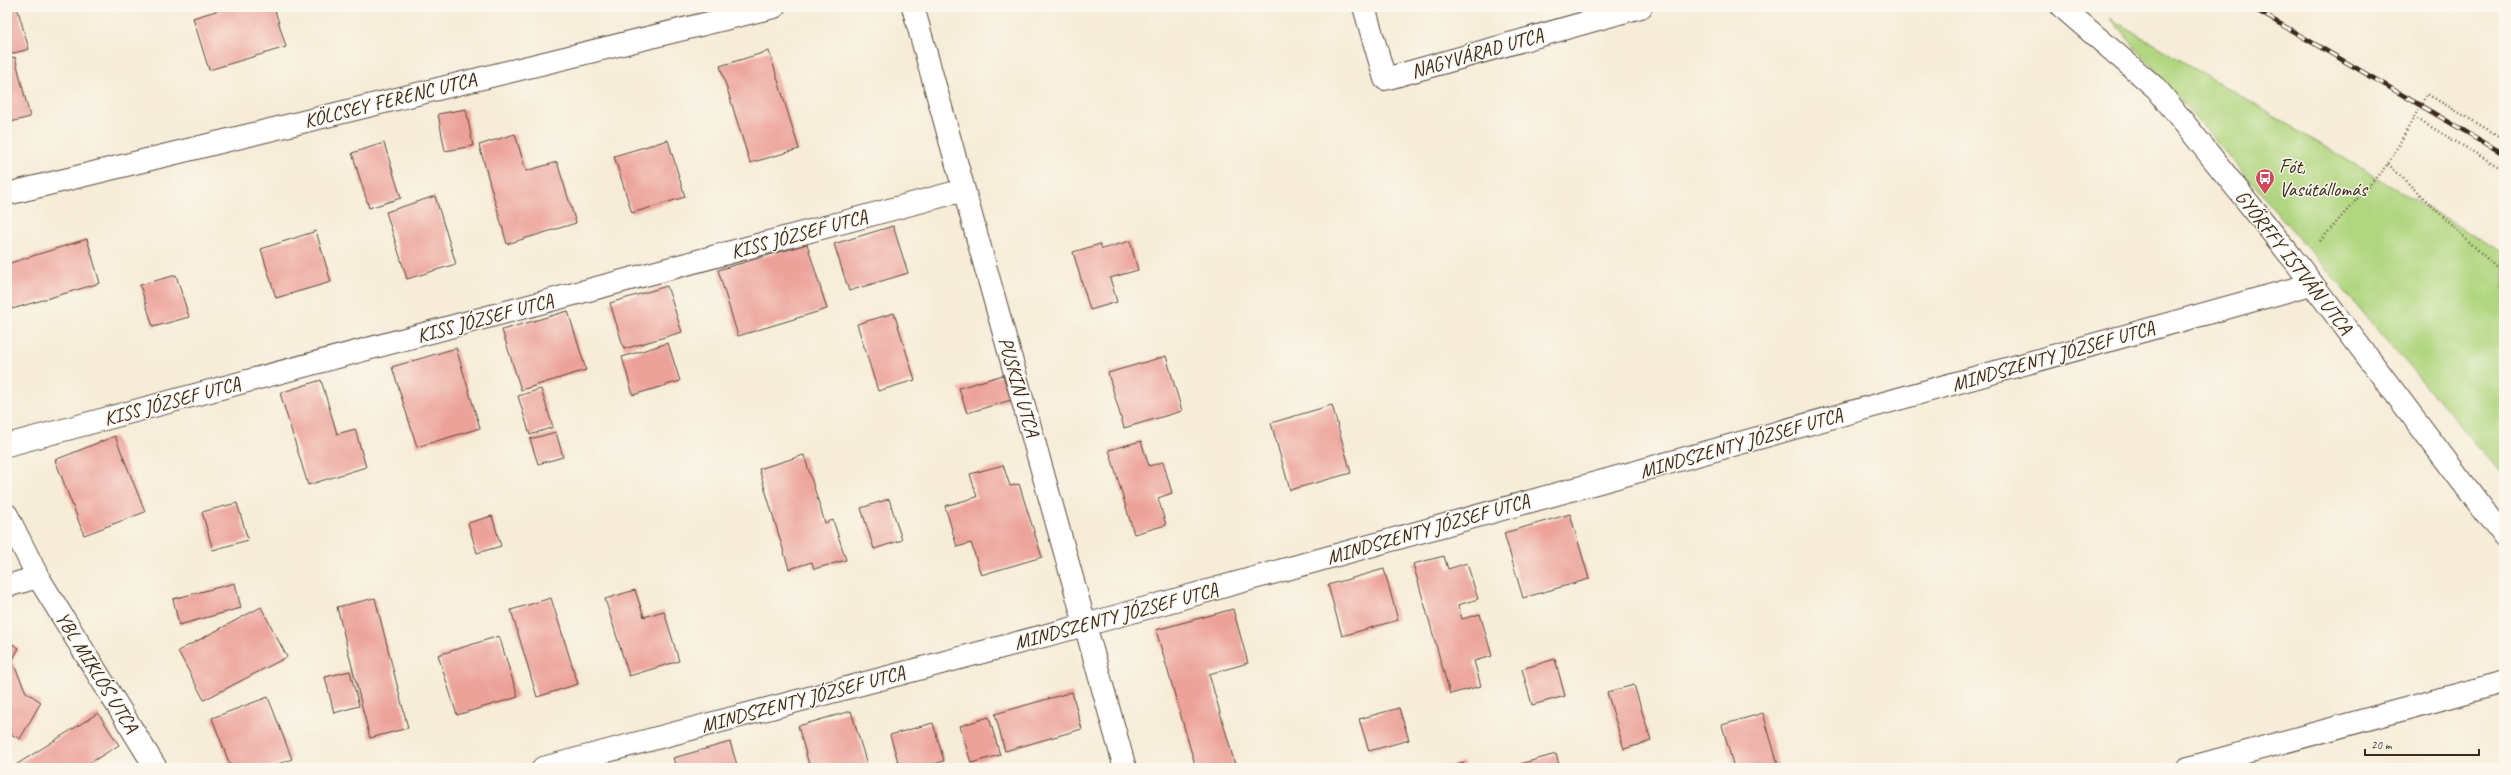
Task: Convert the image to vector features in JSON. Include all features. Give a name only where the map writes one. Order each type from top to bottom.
[{"type":"street","name":"KÖLCSEY FERENC UTCA","points":[[7,194],[774,7]]},
{"type":"street","name":"PUSKIN UTCA","points":[[913,7],[1125,768]]},
{"type":"street","name":"NAGYVÁRAD UTCA","points":[[1364,7],[1385,79],[1641,7]]},
{"type":"street","name":"GYŐRFFY ISTVÁN UTCA","points":[[2062,7],[2157,89],[2298,265],[2504,537]]},
{"type":"street","name":"KISS JÓZSEF UTCA","points":[[7,445],[964,190]]},
{"type":"street","name":"MINDSZENTY JÓZSEF UTCA","points":[[543,768],[1085,625],[2312,284]]},
{"type":"street","name":"YBL MIKLÓS UTCA","points":[[7,515],[38,577],[156,768]]},
{"type":"street","points":[[7,586],[38,577]]},
{"type":"street","points":[[2188,768],[2504,682]]},
{"type":"path","points":[[2298,265],[2388,164],[2427,94],[2504,139]]},
{"type":"path","points":[[2414,118],[2504,170]]},
{"type":"path","points":[[2388,164],[2504,275]]},
{"type":"green space","points":[[2110,18],[2504,254],[2504,472],[2501,473]]},
{"type":"building","points":[[7,7],[17,7],[29,49],[7,55]]},
{"type":"building","points":[[229,7],[274,7],[286,47],[209,70],[193,18]]},
{"type":"building","points":[[769,51],[799,149],[750,163],[720,66]]},
{"type":"building","points":[[15,57],[30,117],[7,123],[7,59]]},
{"type":"building","points":[[466,109],[473,146],[445,151],[438,114]]},
{"type":"building","points":[[515,134],[526,171],[557,162],[576,223],[507,244],[479,145]]},
{"type":"building","points":[[668,140],[685,197],[632,213],[614,156]]},
{"type":"building","points":[[384,143],[401,198],[369,208],[352,153]]},
{"type":"building","points":[[435,196],[456,264],[407,279],[386,212]]},
{"type":"building","points":[[893,226],[908,273],[849,291],[834,244]]},
{"type":"building","points":[[316,231],[331,282],[276,298],[261,249]]},
{"type":"building","points":[[87,239],[100,283],[12,309],[7,293],[7,264]]},
{"type":"building","points":[[1130,241],[1138,270],[1110,278],[1117,302],[1090,310],[1073,252],[1100,244],[1102,249]]},
{"type":"building","points":[[807,244],[827,309],[738,336],[718,270]]},
{"type":"building","points":[[176,275],[189,317],[153,327],[140,285]]},
{"type":"building","points":[[667,286],[682,332],[624,349],[610,303]]},
{"type":"building","points":[[568,311],[586,370],[521,390],[502,330]]},
{"type":"building","points":[[894,313],[915,380],[878,391],[857,324]]},
{"type":"building","points":[[668,343],[680,381],[633,395],[622,357]]},
{"type":"building","points":[[456,348],[480,428],[417,447],[392,367]]},
{"type":"building","points":[[1166,356],[1182,411],[1124,428],[1108,373]]},
{"type":"building","points":[[1003,375],[1011,400],[967,413],[959,388]]},
{"type":"building","points":[[321,380],[337,434],[355,429],[366,467],[308,485],[280,393]]},
{"type":"building","points":[[541,389],[553,427],[530,435],[518,396]]},
{"type":"building","points":[[1332,405],[1351,473],[1290,490],[1271,423]]},
{"type":"building","points":[[556,432],[563,457],[538,464],[530,439]]},
{"type":"building","points":[[115,436],[145,512],[84,535],[55,460]]},
{"type":"building","points":[[1141,441],[1149,466],[1163,462],[1172,493],[1158,498],[1166,525],[1134,534],[1109,450]]},
{"type":"building","points":[[804,455],[825,523],[833,520],[846,560],[814,569],[812,562],[789,569],[759,469]]},
{"type":"building","points":[[1003,465],[1010,486],[1019,484],[1042,557],[981,575],[971,543],[957,547],[945,506],[977,497],[970,474]]},
{"type":"building","points":[[889,499],[902,540],[874,549],[861,508]]},
{"type":"building","points":[[237,503],[248,540],[213,550],[202,512]]},
{"type":"building","points":[[1570,514],[1589,579],[1523,598],[1504,533]]},
{"type":"building","points":[[492,516],[501,546],[477,553],[468,523]]},
{"type":"building","points":[[1444,556],[1448,569],[1467,563],[1478,599],[1458,605],[1462,619],[1480,614],[1492,656],[1474,661],[1481,686],[1450,694],[1413,564]]},
{"type":"building","points":[[1384,569],[1398,620],[1342,636],[1328,585]]},
{"type":"building","points":[[235,583],[241,608],[179,625],[173,599]]},
{"type":"building","points":[[635,590],[644,617],[664,611],[679,661],[629,676],[605,599]]},
{"type":"building","points":[[375,598],[408,728],[370,738],[337,607]]},
{"type":"building","points":[[551,598],[578,684],[537,697],[511,610]]},
{"type":"building","points":[[261,607],[287,657],[204,700],[178,651]]},
{"type":"building","points":[[1233,609],[1248,663],[1209,674],[1236,768],[1196,768],[1156,630]]},
{"type":"building","points":[[499,636],[518,697],[457,715],[438,655]]},
{"type":"building","points":[[7,641],[19,648],[12,661],[26,692],[41,702],[20,739],[7,732]]},
{"type":"building","points":[[1555,659],[1565,696],[1532,705],[1522,669]]},
{"type":"building","points":[[350,671],[359,706],[334,713],[325,677]]},
{"type":"building","points":[[1634,685],[1651,741],[1624,749],[1607,692]]},
{"type":"building","points":[[1072,692],[1082,729],[1005,751],[995,714]]},
{"type":"building","points":[[268,697],[292,759],[267,768],[231,768],[212,718]]},
{"type":"building","points":[[1399,708],[1409,740],[1369,751],[1359,719]]},
{"type":"building","points":[[851,711],[868,768],[810,768],[798,726]]},
{"type":"building","points":[[98,713],[119,745],[82,768],[11,768]]},
{"type":"building","points":[[1763,713],[1779,768],[1734,768],[1722,725]]},
{"type":"building","points":[[989,717],[1000,755],[971,763],[960,726]]},
{"type":"building","points":[[933,723],[944,761],[920,768],[900,768],[890,735]]},
{"type":"building","points":[[730,742],[738,768],[676,768],[673,758]]},
{"type":"building","points":[[1556,754],[1560,768],[1521,768],[1520,764]]},
{"type":"building","points":[[1463,762],[1465,768],[1446,768]]},
{"type":"railway","points":[[2251,7],[2504,154]]},
{"type":"place","name":"Fót, Vasútállomás","points":[[2265,195]]}]
